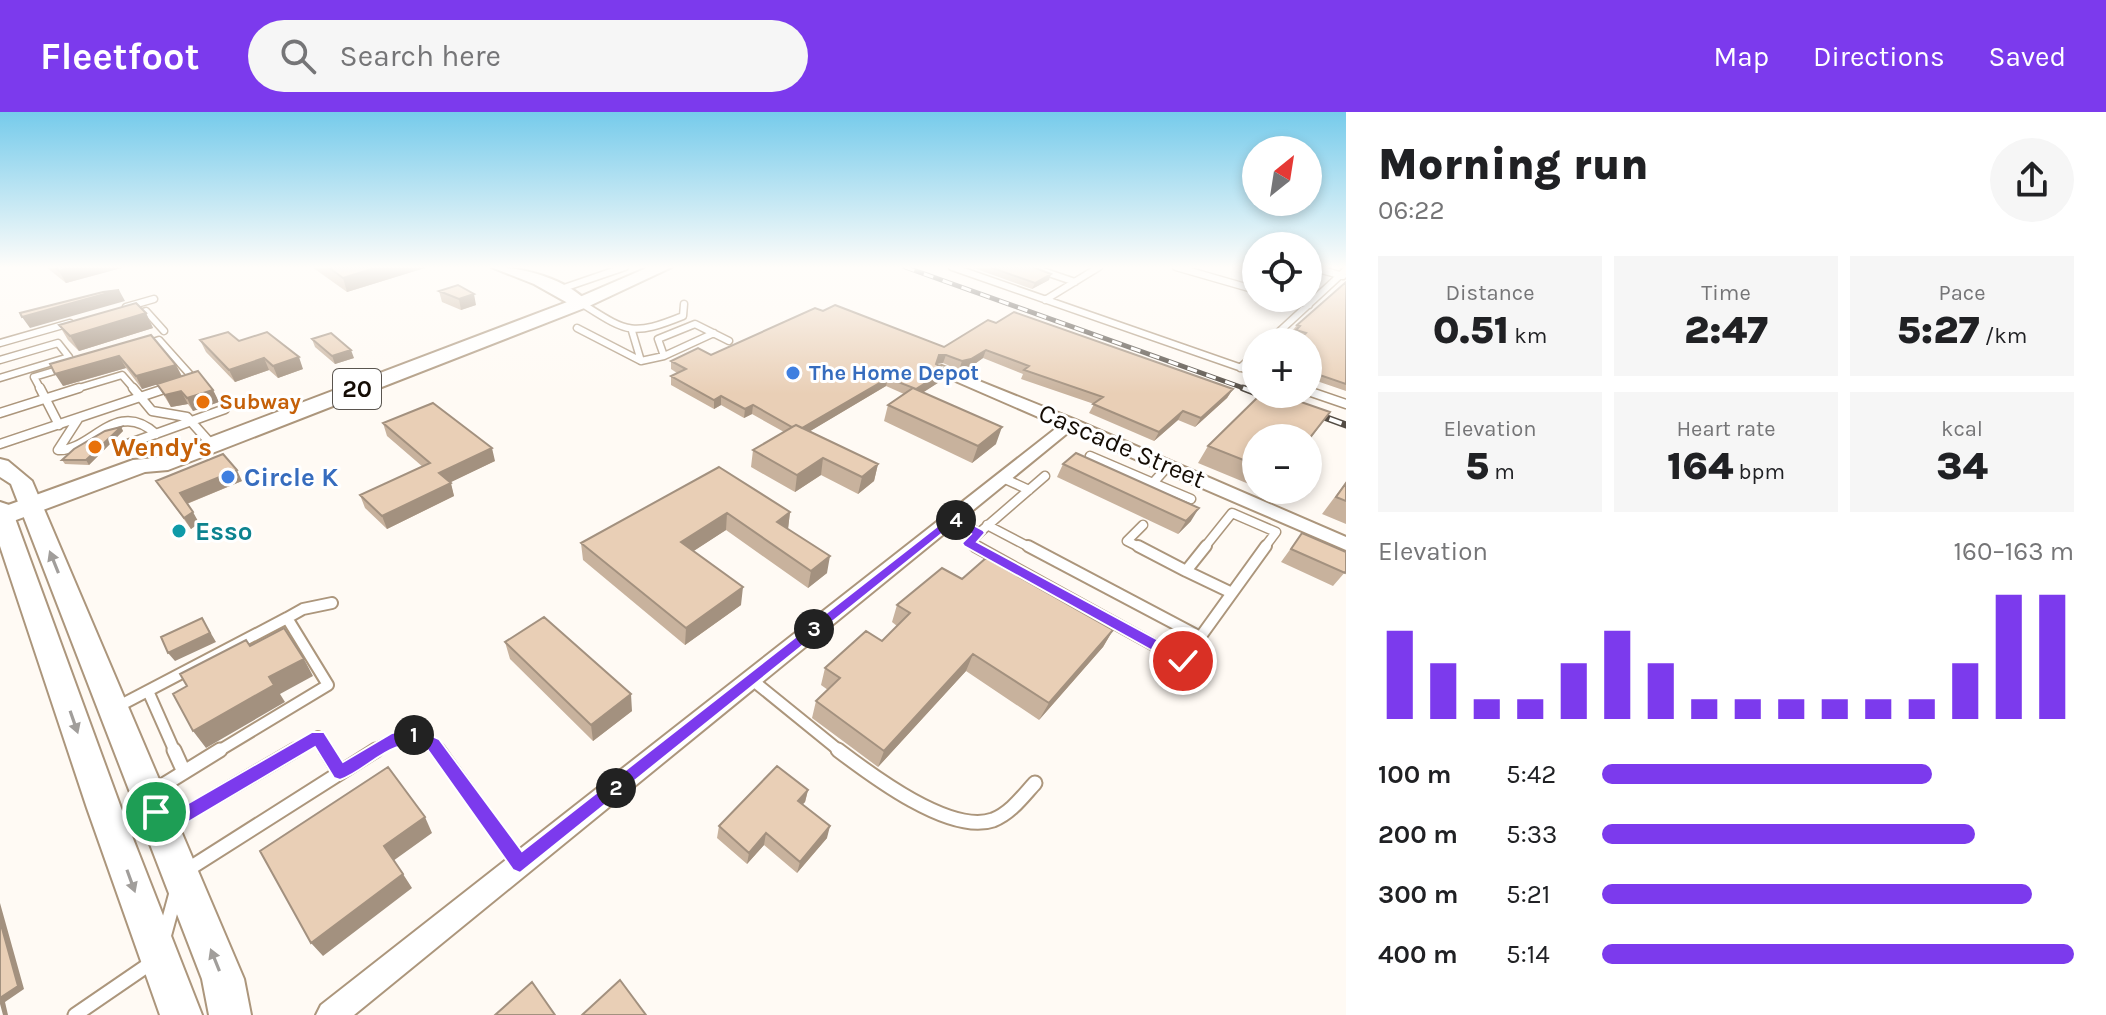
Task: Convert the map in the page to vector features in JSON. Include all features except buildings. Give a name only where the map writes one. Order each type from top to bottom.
[{"type":"main road","name":"20","points":[[2,521],[149,475],[159,465],[565,309]]},
{"type":"main road","points":[[0,466],[21,481],[34,512],[223,979],[230,1015]]},
{"type":"main road","points":[[2,521],[181,1015]]},
{"type":"main road","points":[[49,649],[84,634]]},
{"type":"street","name":"Cascade Street","points":[[942,370],[1346,544]]},
{"type":"street","points":[[331,1015],[1071,423]]},
{"type":"lane","points":[[591,309],[626,330],[644,332],[683,316],[684,309]]},
{"type":"lane","points":[[1071,309],[1240,368]]},
{"type":"lane","points":[[118,319],[146,311],[164,331]]},
{"type":"lane","points":[[1284,328],[1301,312]]},
{"type":"lane","points":[[0,343],[83,320]]},
{"type":"lane","points":[[664,356],[658,339],[695,324],[729,341]]},
{"type":"lane","points":[[577,328],[641,361],[664,356],[714,333]]},
{"type":"lane","points":[[136,340],[164,331]]},
{"type":"lane","points":[[131,348],[159,340],[164,331]]},
{"type":"lane","points":[[632,331],[641,361]]},
{"type":"lane","points":[[0,360],[60,339],[69,357],[78,361],[34,377],[59,425]]},
{"type":"lane","points":[[0,444],[194,379],[159,340]]},
{"type":"lane","points":[[0,378],[69,357]]},
{"type":"lane","points":[[0,413],[122,375],[152,411],[187,417],[212,445]]},
{"type":"lane","points":[[1322,396],[1346,404]]},
{"type":"lane","points":[[122,446],[225,409]]},
{"type":"lane","points":[[79,419],[58,450],[75,449],[105,424],[115,421],[149,427],[156,434]]},
{"type":"lane","points":[[1090,456],[1191,499]]},
{"type":"lane","points":[[1153,483],[1168,466]]},
{"type":"lane","points":[[1045,476],[969,543],[1183,661],[1276,532],[1232,513],[1186,571]]},
{"type":"lane","points":[[1003,478],[1029,490]]},
{"type":"lane","points":[[1256,523],[1267,510]]},
{"type":"lane","points":[[953,518],[979,533]]},
{"type":"lane","points":[[987,525],[1200,637]]},
{"type":"lane","points":[[1143,525],[1127,541],[1232,593]]},
{"type":"lane","points":[[114,708],[303,609],[332,603]]},
{"type":"lane","points":[[149,794],[328,685],[287,618]]},
{"type":"lane","points":[[751,679],[853,762],[932,811],[983,822],[1003,815],[1035,783]]},
{"type":"lane","points":[[148,691],[184,772]]},
{"type":"lane","points":[[75,1015],[159,958],[181,874],[392,740],[414,735],[433,744],[520,864]]},
{"type":"lane","points":[[162,828],[318,737],[340,773]]},
{"type":"railway","points":[[1023,309],[1242,387]]},
{"type":"railway","points":[[1305,410],[1346,425]]},
{"type":"place","name":"The Home Depot","points":[[793,373]]},
{"type":"place","name":"Subway","points":[[203,402]]},
{"type":"place","name":"Wendy's","points":[[95,447]]},
{"type":"place","name":"Circle K","points":[[228,477]]},
{"type":"place","name":"Esso","points":[[179,531]]},
{"type":"route","points":[[156,812],[162,828],[318,737],[340,773],[392,740],[414,735],[433,744],[520,864],[953,518],[979,533],[969,543],[1183,661]]}]
